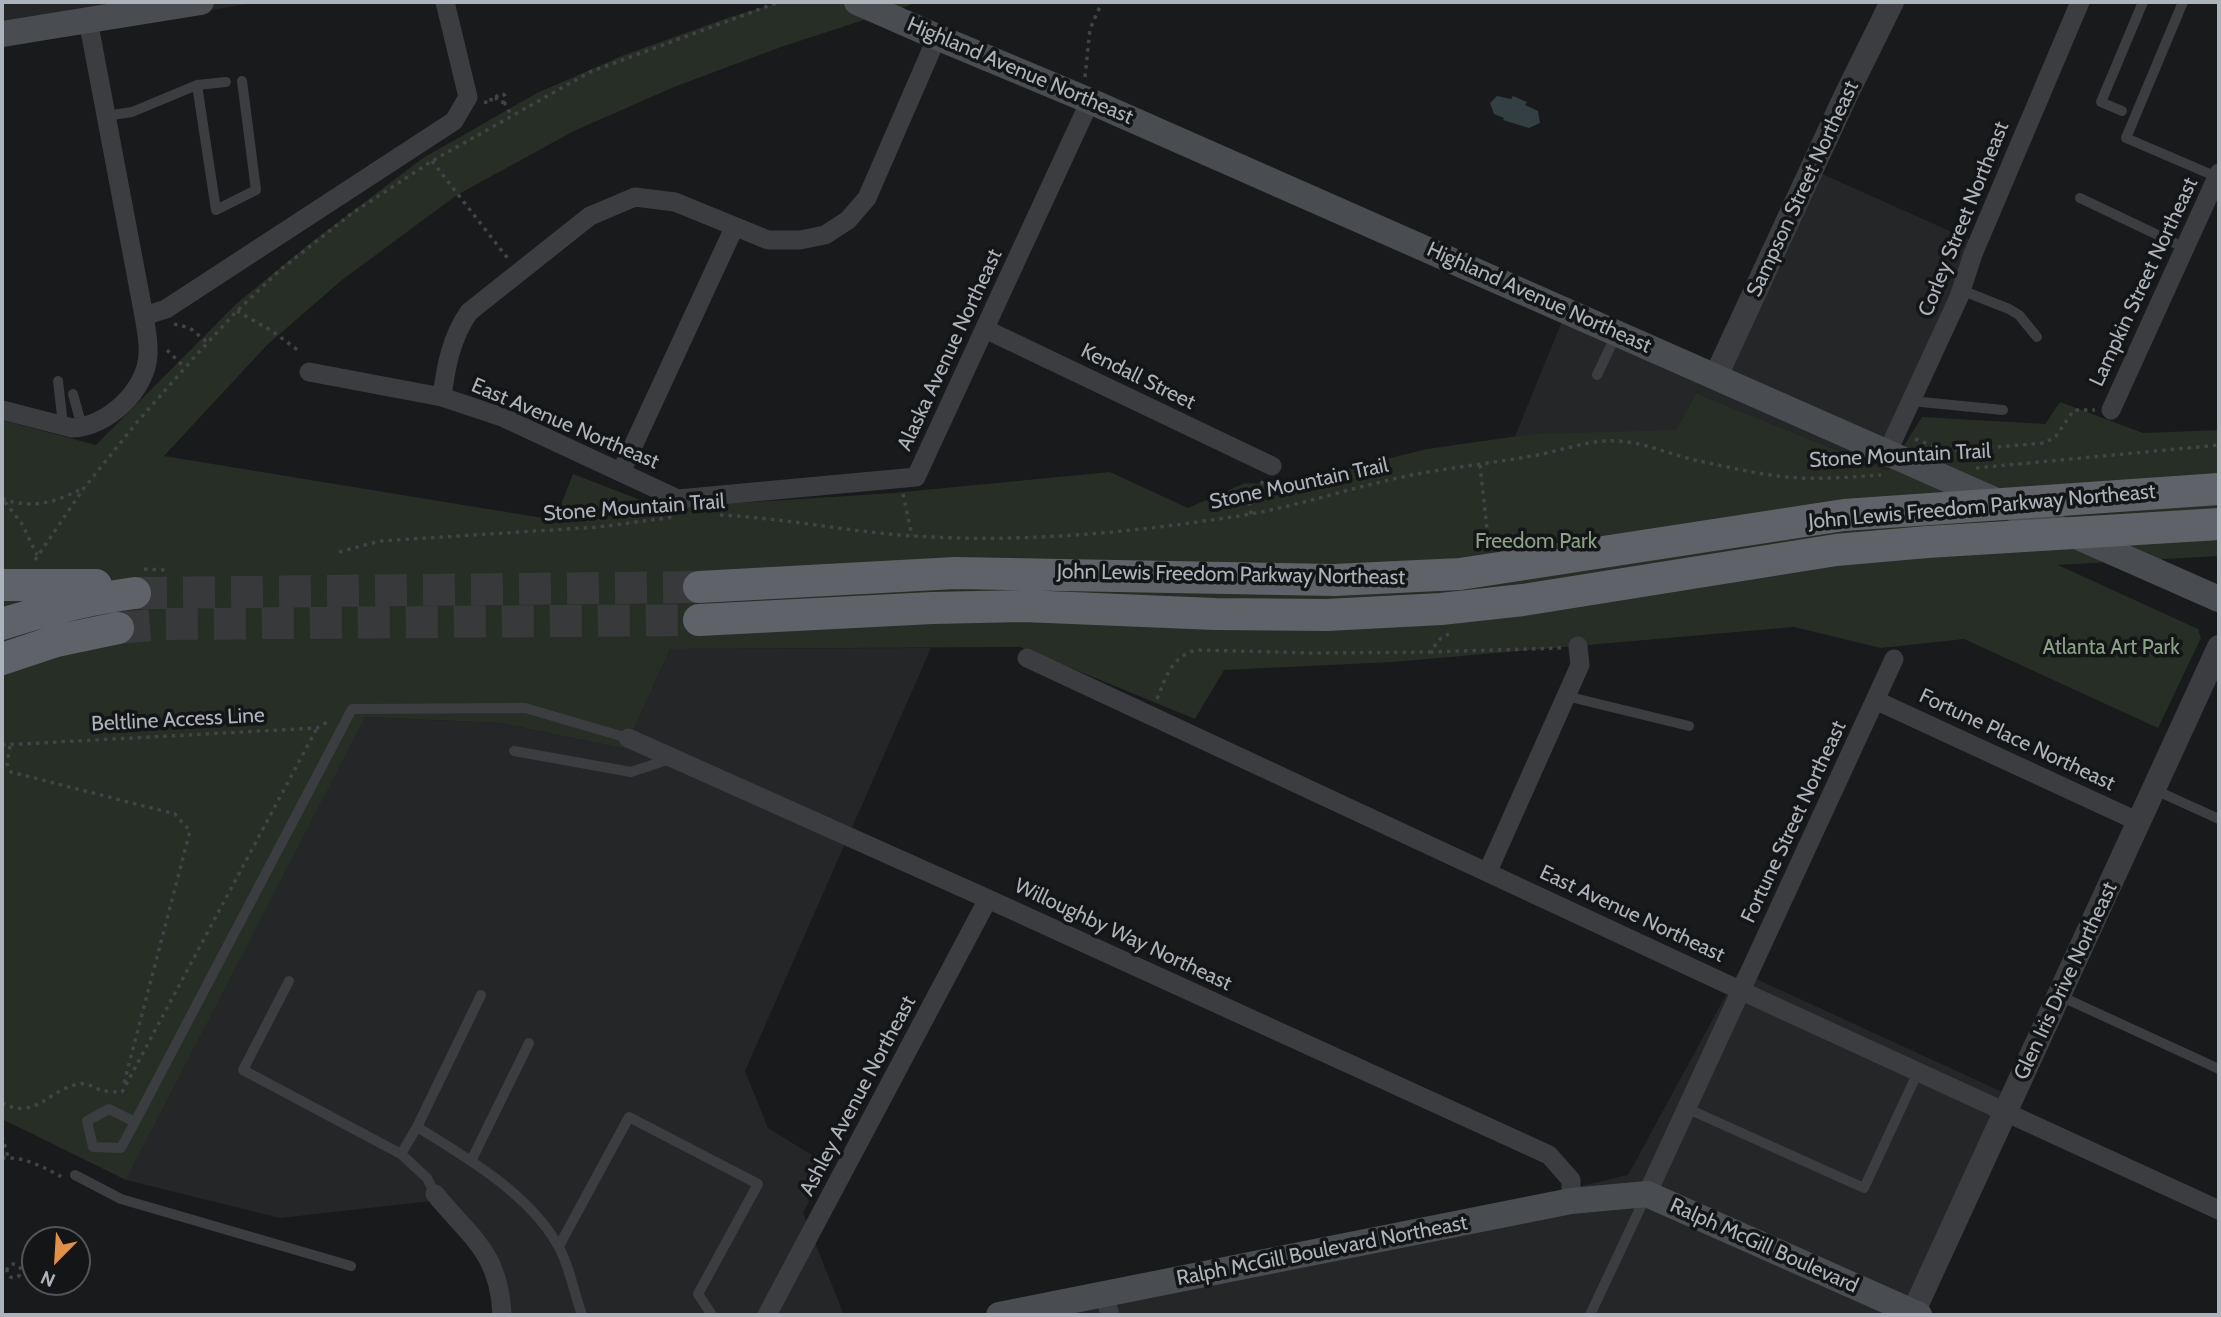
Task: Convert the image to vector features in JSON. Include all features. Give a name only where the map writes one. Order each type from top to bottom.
[{"type":"highway","name":"John Lewis Freedom Parkway Northeast","points":[[699,587],[955,573],[1232,580],[1398,578],[1460,574],[1844,515],[2219,489]]},
{"type":"highway","name":"John Lewis Freedom Parkway Northeast","points":[[699,620],[919,608],[1024,606],[1215,614],[1327,615],[1401,612],[1523,600],[1836,550],[2219,524]]},
{"type":"highway","points":[[2,585],[92,585],[142,581]]},
{"type":"highway","points":[[2,624],[142,581]]},
{"type":"highway","points":[[2,659],[56,641],[118,628]]},
{"type":"main road","points":[[2,34],[201,2]]},
{"type":"main road","name":"Highland Avenue Northeast","points":[[857,2],[937,37],[1087,91],[1617,333],[2219,599]]},
{"type":"main road","name":"Ralph McGill Boulevard Northeast","points":[[999,1315],[1107,1305],[1571,1201],[1647,1194]]},
{"type":"main road","name":"Ralph McGill Boulevard","points":[[1647,1194],[1915,1314]]},
{"type":"street","points":[[145,316],[166,309],[454,121],[468,97],[445,2]]},
{"type":"street","name":"Sampson Street Northeast","points":[[1716,376],[1892,2]]},
{"type":"street","name":"Corley Street Northeast","points":[[1894,457],[1910,401],[1961,290],[1973,254],[2080,2]]},
{"type":"street","points":[[2,410],[72,427],[108,418],[141,383],[149,355],[145,316],[88,20]]},
{"type":"street","points":[[442,397],[448,356],[458,328],[469,312],[590,216],[635,197],[674,202],[768,240],[800,240],[825,235],[848,220],[867,198],[937,37]]},
{"type":"street","name":"Alaska Avenue Northeast","points":[[679,508],[916,477],[985,329],[1087,91]]},
{"type":"street","name":"Lampkin Street Northeast","points":[[2111,410],[2218,175]]},
{"type":"street","points":[[621,472],[734,228]]},
{"type":"street","name":"Kendall Street","points":[[985,329],[1272,466]]},
{"type":"street","name":"East Avenue Northeast","points":[[309,372],[442,397],[502,417],[621,472],[679,508]]},
{"type":"street","points":[[1488,872],[1580,665],[1578,646]]},
{"type":"street","name":"Glen Iris Drive Northeast","points":[[1915,1314],[2219,647]]},
{"type":"street","name":"East Avenue Northeast","points":[[1027,658],[2219,1210]]},
{"type":"street","name":"Fortune Street Northeast","points":[[1647,1194],[1894,659]]},
{"type":"street","name":"Fortune Place Northeast","points":[[1875,700],[1983,745],[2139,821]]},
{"type":"street","name":"Willoughby Way Northeast","points":[[628,737],[1549,1155],[1571,1180],[1571,1201]]},
{"type":"street","name":"Ashley Avenue Northeast","points":[[767,1315],[988,899]]},
{"type":"street","points":[[435,1194],[477,1241],[494,1268],[502,1315]]},
{"type":"lane","points":[[2122,111],[2101,102],[2143,2]]},
{"type":"lane","points":[[2183,2],[2126,138],[2218,175]]},
{"type":"lane","points":[[197,85],[216,210],[256,190],[242,81]]},
{"type":"lane","points":[[106,116],[132,112],[197,85],[226,82]]},
{"type":"lane","points":[[2080,198],[2185,248]]},
{"type":"lane","points":[[1961,290],[2019,315],[2037,337]]},
{"type":"lane","points":[[1597,374],[1617,333]]},
{"type":"lane","points":[[58,382],[72,427]]},
{"type":"lane","points":[[72,427],[73,394]]},
{"type":"lane","points":[[1910,401],[2003,410]]},
{"type":"lane","points":[[1566,696],[1689,726]]},
{"type":"lane","points":[[135,1122],[109,1109],[87,1121],[93,1147],[121,1148],[135,1122],[352,709],[525,708],[628,737]]},
{"type":"lane","points":[[514,751],[631,772],[674,758]]},
{"type":"lane","points":[[2154,790],[2219,819]]},
{"type":"lane","points":[[289,981],[243,1070],[401,1154],[427,1178],[435,1194]]},
{"type":"lane","points":[[401,1154],[417,1127],[481,995]]},
{"type":"lane","points":[[2059,996],[2219,1069]]},
{"type":"lane","points":[[471,1161],[528,1042]]},
{"type":"lane","points":[[1686,1108],[1864,1188],[1918,1072]]},
{"type":"lane","points":[[559,1246],[629,1117],[758,1184],[698,1294],[712,1315]]},
{"type":"lane","points":[[417,1127],[471,1161],[536,1213],[559,1246],[582,1315]]},
{"type":"lane","points":[[73,1179],[121,1199],[351,1266]]},
{"type":"lane","points":[[1590,1315],[1647,1194]]},
{"type":"path","points":[[32,567],[37,555],[84,488],[185,368],[237,311],[280,270],[351,214],[432,160],[590,72],[779,2]]},
{"type":"path","points":[[1087,91],[1090,29],[1102,2]]},
{"type":"path","points":[[503,102],[511,115]]},
{"type":"path","points":[[432,160],[518,273]]},
{"type":"path","points":[[237,311],[272,331],[299,351]]},
{"type":"path","points":[[172,324],[190,328],[208,343]]},
{"type":"path","points":[[164,342],[172,356],[185,368]]},
{"type":"path","name":"Stone Mountain Trail","points":[[712,515],[912,536],[1027,539],[1251,514],[1401,477],[1543,454],[1610,440],[1730,468],[1787,477],[1834,478],[1894,457],[1916,438],[1948,451],[2045,443],[2056,436],[2074,410],[2111,410]]},
{"type":"path","name":"Stone Mountain Trail","points":[[1967,468],[2219,445]]},
{"type":"path","points":[[1480,465],[1489,547]]},
{"type":"path","points":[[1251,514],[1249,500],[1272,466]]},
{"type":"path","points":[[900,478],[912,536]]},
{"type":"path","points":[[3,500],[38,505],[59,500],[84,488]]},
{"type":"path","points":[[3,500],[23,524],[37,555]]},
{"type":"path","name":"Stone Mountain Trail","points":[[339,552],[380,541],[558,530],[679,508]]},
{"type":"path","points":[[142,581],[165,570]]},
{"type":"path","points":[[1430,652],[1441,638],[1449,634]]},
{"type":"path","points":[[1150,714],[1172,666],[1184,654],[1196,650],[1430,652],[1508,651],[1578,646]]},
{"type":"path","name":"Beltline Access Line","points":[[2,745],[317,728],[352,709]]},
{"type":"path","points":[[122,1092],[317,728]]},
{"type":"path","points":[[10,746],[10,772],[175,814],[190,831],[122,1092]]},
{"type":"path","points":[[2,1103],[11,1108],[32,1108],[78,1084],[91,1084],[103,1091],[122,1092]]},
{"type":"path","points":[[2,1136],[8,1157]]},
{"type":"path","points":[[2,1158],[8,1157],[41,1166],[73,1179]]},
{"type":"path","points":[[14,1263],[20,1267],[21,1272],[17,1278],[12,1278],[4,1268],[14,1263]]},
{"type":"shaded area","points":[[2,2],[257,2],[2,48]]},
{"type":"shaded area","points":[[1497,96],[1511,99],[1513,96],[1527,102],[1525,105],[1538,111],[1540,123],[1529,128],[1503,120],[1504,118],[1494,114],[1490,103]]},
{"type":"shaded area","points":[[1811,169],[1981,245],[1888,471],[1696,393],[1676,430],[1511,446],[1567,309],[1724,376]]},
{"type":"shaded area","points":[[931,648],[745,1071],[768,1128],[828,1165],[803,1213],[844,1315],[503,1315],[502,1300],[441,1200],[280,1218],[126,1180],[364,717],[500,723],[625,749],[670,649]]},
{"type":"shaded area","points":[[1739,971],[2022,1101],[1921,1315],[1028,1315],[1628,1175]]},
{"type":"green space","name":"Freedom Park","points":[[781,2],[919,2],[781,47],[674,87],[574,131],[457,195],[342,280],[267,345],[164,456],[555,520],[573,474],[661,508],[893,493],[1110,472],[1188,508],[1245,483],[1280,485],[1427,449],[1532,434],[1676,430],[1696,393],[1888,471],[1922,417],[2045,424],[2060,402],[2143,433],[2219,430],[2219,556],[2058,565],[2198,629],[2201,638],[2158,728],[1964,639],[1881,648],[1794,627],[1393,662],[1224,670],[1195,719],[1020,647],[670,649],[625,749],[500,723],[365,717],[126,1180],[2,1119],[2,420],[96,445],[236,304],[309,244],[423,158],[537,93],[624,55],[730,17]]},
{"type":"tunnel","points":[[135,593],[699,587]]},
{"type":"tunnel","points":[[118,628],[165,624],[699,620]]},
{"type":"park label","name":"Atlanta Art Park","points":[[2111,648]]}]
